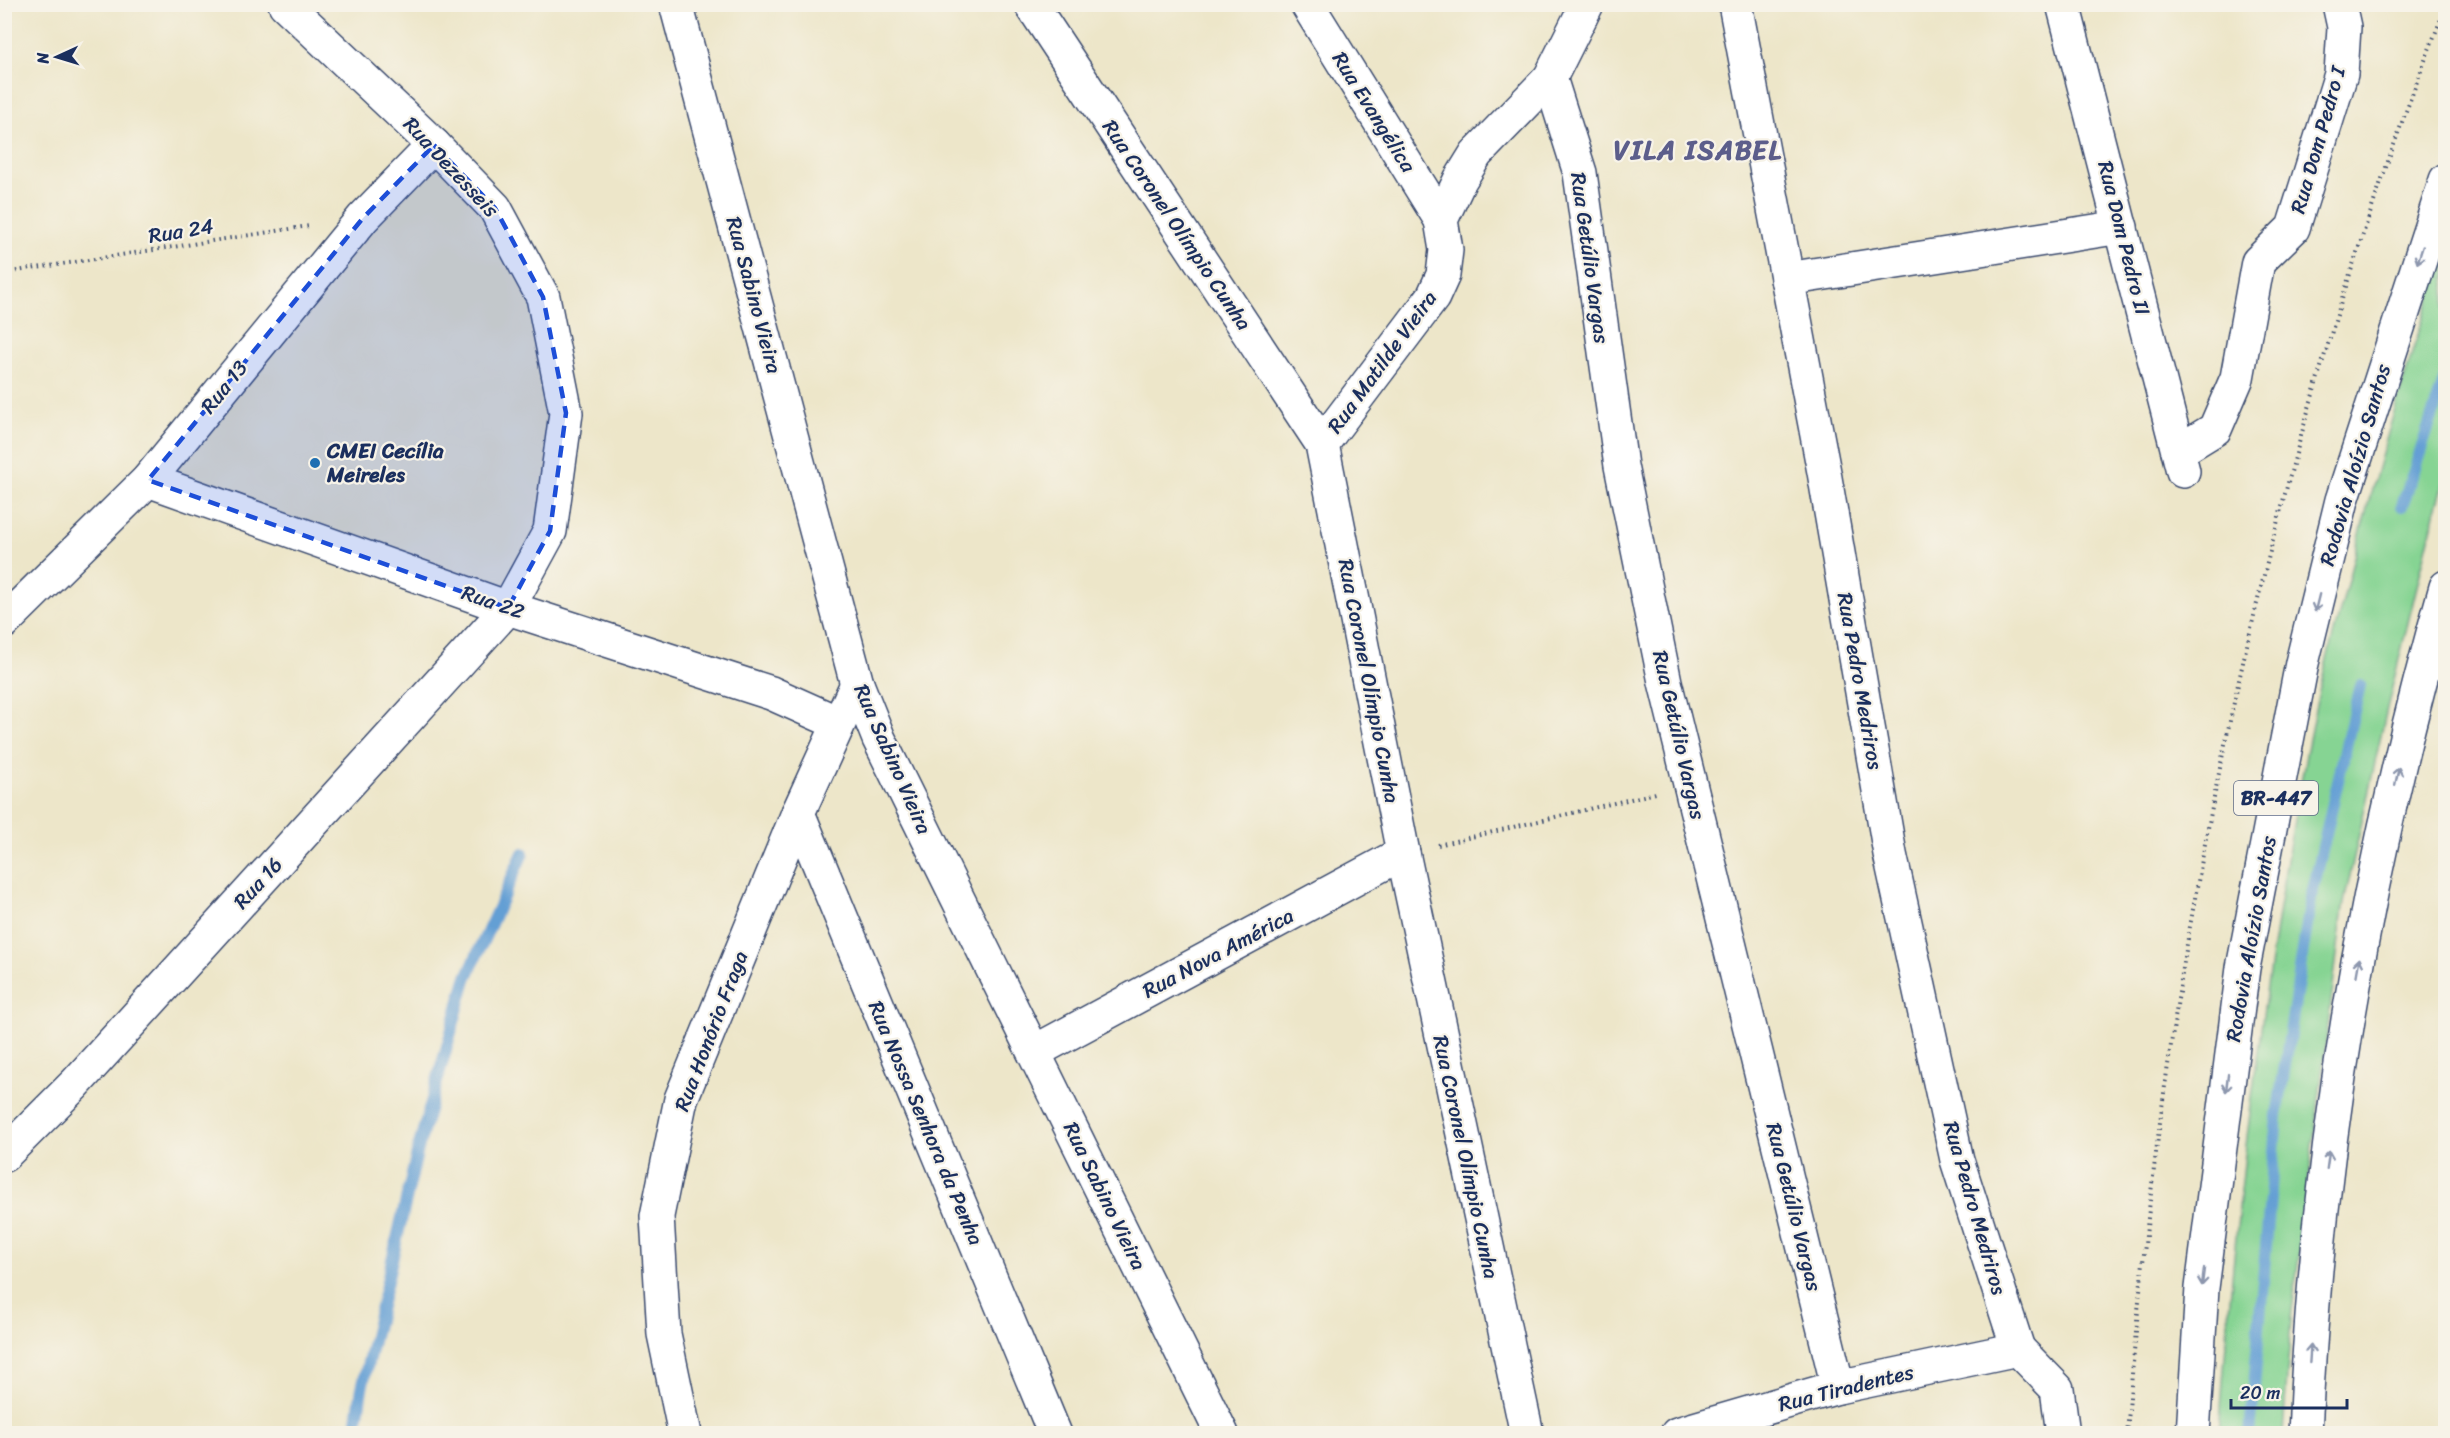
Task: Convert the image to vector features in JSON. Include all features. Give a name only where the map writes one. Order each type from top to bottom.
[{"type":"street","name":"Rua Dezesseis","points":[[285,4],[434,145],[495,208],[543,297],[566,413],[550,531],[508,608]]},
{"type":"street","name":"Rua Sabino Vieira","points":[[676,4],[857,684],[879,739],[1222,1434]]},
{"type":"street","name":"Rua Coronel Olímpio Cunha","points":[[1030,4],[1322,444],[1403,853],[1527,1434]]},
{"type":"street","name":"Rua Evangélica","points":[[1307,4],[1441,220]]},
{"type":"street","points":[[1441,220],[1460,180],[1476,154],[1550,78],[1587,4]]},
{"type":"street","name":"Rua Pedro Medriros","points":[[1735,4],[1824,472],[1890,854],[1957,1160],[2018,1349]]},
{"type":"street","name":"Rua Dom Pedro II","points":[[2063,4],[2181,461]]},
{"type":"street","name":"Rua Dom Pedro I","points":[[2181,461],[2215,429],[2237,378],[2258,262],[2293,228],[2341,74],[2344,27],[2339,4]]},
{"type":"street","name":"Rua Getúlio Vargas","points":[[1550,78],[1580,172],[1621,466],[1665,682],[1838,1388]]},
{"type":"street","name":"Rua 13","points":[[4,622],[148,480],[363,218],[434,145]]},
{"type":"street","name":"Rodovia Aloízio Santos","points":[[2193,1434],[2202,1288],[2242,968],[2300,674],[2342,500],[2445,180]]},
{"type":"street","name":"Rua Matilde Vieira","points":[[1322,444],[1433,297],[1443,275],[1446,250],[1441,220]]},
{"type":"street","points":[[1787,279],[2121,227]]},
{"type":"street","name":"Rua 22","points":[[148,480],[508,608],[771,693],[838,723]]},
{"type":"street","points":[[2305,1434],[2318,1237],[2344,1043],[2377,866],[2414,699],[2445,587]]},
{"type":"street","name":"Rua 16","points":[[4,1155],[75,1084],[508,608]]},
{"type":"street","name":"Rua Honório Fraga","points":[[685,1434],[664,1334],[657,1216],[681,1100],[798,813],[857,684]]},
{"type":"street","name":"Rua Nossa Senhora da Penha","points":[[798,813],[1055,1434]]},
{"type":"street","name":"Rua Nova América","points":[[1034,1052],[1403,853]]},
{"type":"street","points":[[2018,1349],[2057,1389],[2063,1434]]},
{"type":"street","name":"Rua Tiradentes","points":[[1677,1434],[1838,1388],[2018,1349]]},
{"type":"path","points":[[2127,1434],[2137,1314],[2162,1101],[2207,822],[2236,686],[2269,549],[2306,414],[2355,255],[2409,98],[2445,6]]},
{"type":"path","name":"Rua 24","points":[[4,273],[363,218]]},
{"type":"path","points":[[1403,853],[1691,785]]},
{"type":"highlighted area","points":[[434,145],[495,208],[543,297],[566,413],[550,531],[508,608],[148,480],[363,218]]},
{"type":"green space","points":[[2445,253],[2445,480],[2388,704],[2343,907],[2291,1319],[2283,1433],[2219,1433],[2234,1254],[2255,1075],[2281,897],[2313,719],[2378,466]]},
{"type":"waterway","points":[[2402,506],[2446,375]]},
{"type":"waterway","points":[[2250,1434],[2277,1116],[2311,899],[2360,685]]},
{"type":"waterway","points":[[355,1434],[362,1388],[418,1149],[466,979],[523,853]]},
{"type":"place","name":"CMEI Cecília Meireles","points":[[315,463]]},
{"type":"district","name":"VILA ISABEL","points":[[1698,150]]}]
